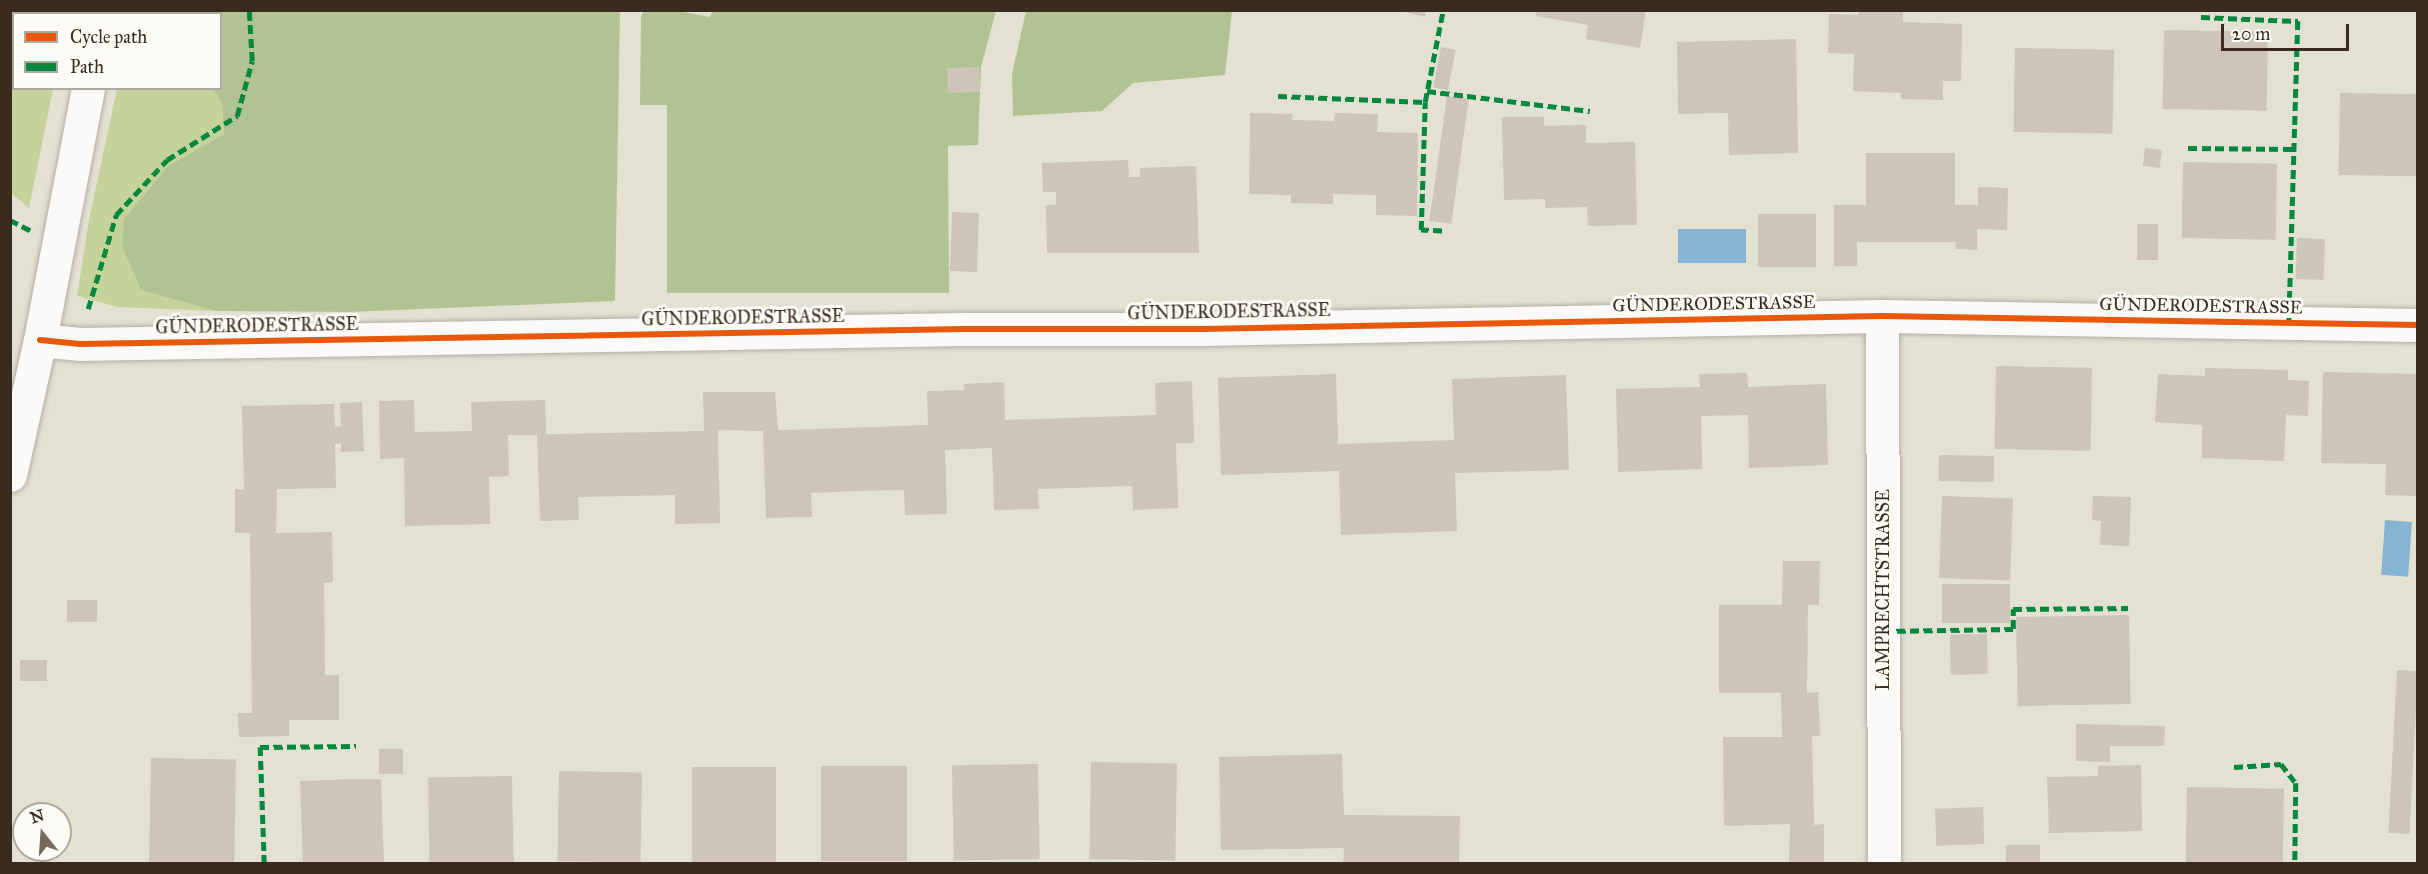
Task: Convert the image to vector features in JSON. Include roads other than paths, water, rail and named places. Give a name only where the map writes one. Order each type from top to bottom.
[{"type":"street","points":[[10,475],[40,340],[88,90]]},
{"type":"street","name":"GÜNDERODESTRASSE","points":[[40,340],[80,344],[964,329],[1202,329],[1882,316],[2418,325]]},
{"type":"street","name":"LAMPRECHTSTRASSE","points":[[1882,316],[1884,864]]},
{"type":"water","points":[[1678,229],[1746,229],[1746,263],[1678,263]]},
{"type":"water","points":[[2385,520],[2412,522],[2408,577],[2381,575]]}]
